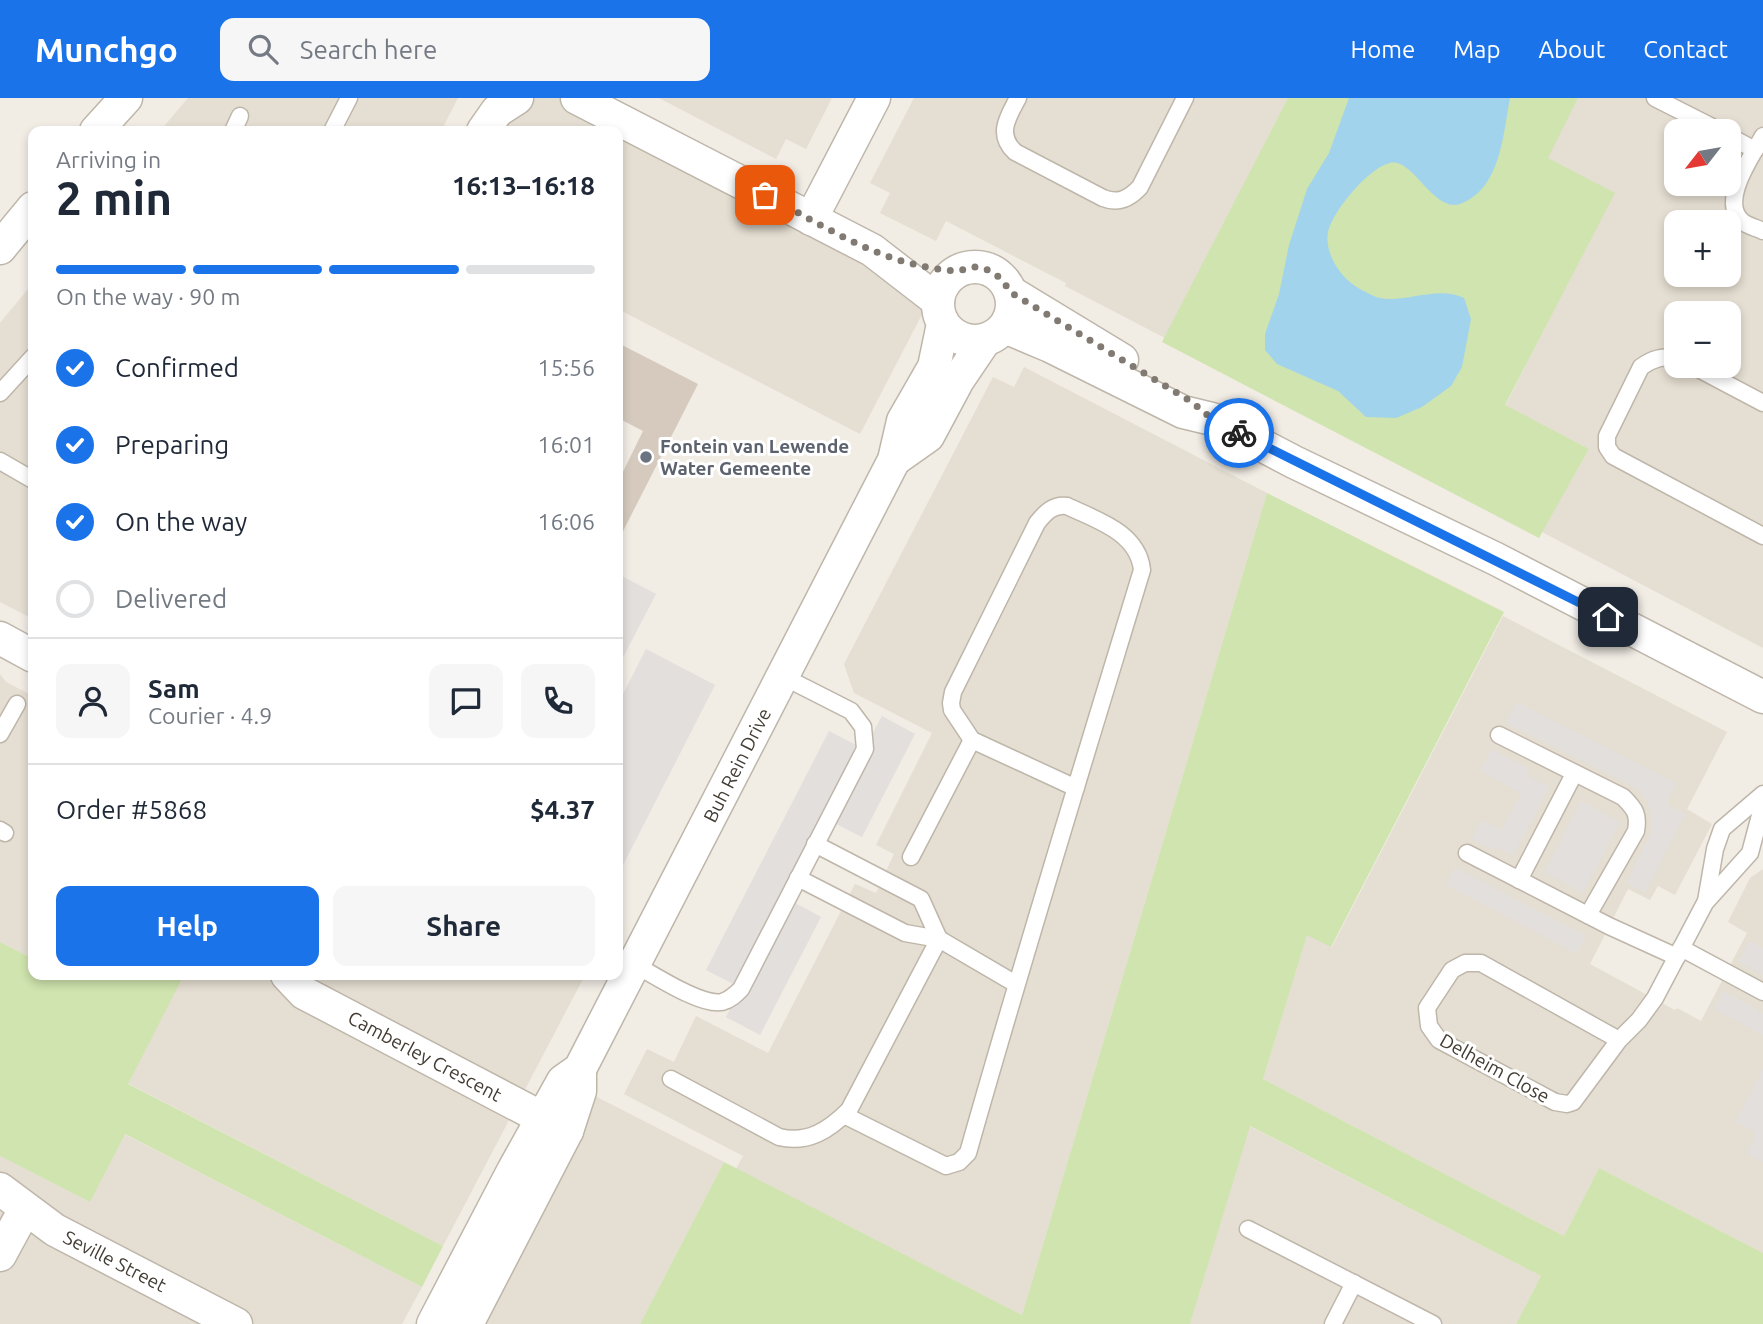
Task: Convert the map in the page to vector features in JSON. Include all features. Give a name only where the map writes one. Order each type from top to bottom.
[{"type":"street","points":[[101,126],[126,98]]},
{"type":"street","points":[[486,126],[497,111],[517,98]]},
{"type":"street","points":[[577,98],[872,250],[916,265],[958,271]]},
{"type":"street","points":[[811,219],[874,98]]},
{"type":"street","points":[[0,248],[28,214]]},
{"type":"street","points":[[872,250],[941,312],[951,333],[962,339],[973,342],[995,334],[1011,316],[1010,292],[1004,281],[994,273],[983,268],[970,267],[958,271],[941,289],[941,312]]},
{"type":"street","points":[[1010,292],[1192,402],[1212,419],[1294,462],[1496,559],[1763,697]]},
{"type":"street","name":"Buh Rein Drive","points":[[446,1323],[555,1124],[563,1082],[580,1069],[894,460],[903,421],[934,367],[941,312]]},
{"type":"street","points":[[995,334],[1051,346],[1183,412],[1212,419]]},
{"type":"street","name":"Buh Rein Drive","points":[[894,460],[928,436],[958,380],[995,334]]},
{"type":"street","points":[[0,638],[28,653]]},
{"type":"street","name":"Camberley Crescent","points":[[291,980],[303,993],[555,1124]]},
{"type":"street","name":"Seville Street","points":[[0,1189],[55,1230],[236,1324]]},
{"type":"street","points":[[0,1255],[25,1209]]},
{"type":"lane","points":[[335,126],[349,98]]},
{"type":"lane","points":[[1018,98],[1005,125],[1005,138],[1009,146],[1015,152],[1103,198],[1118,201],[1133,194],[1140,187],[1185,98]]},
{"type":"lane","points":[[1655,98],[1696,119]]},
{"type":"lane","points":[[1741,139],[1759,143],[1735,189],[1732,205],[1742,222],[1763,231]]},
{"type":"lane","points":[[1664,357],[1650,360],[1641,367],[1607,436],[1608,447],[1613,456],[1763,536]]},
{"type":"lane","points":[[0,393],[28,362]]},
{"type":"lane","points":[[1716,378],[1763,403]]},
{"type":"lane","points":[[0,461],[28,475]]},
{"type":"lane","points":[[844,1115],[946,1166],[959,1162],[968,1153],[1016,984],[1076,788],[1142,570],[1137,552],[1120,532],[1067,506],[1052,508],[1037,523],[953,692],[951,703],[952,710],[972,740],[1076,788]]},
{"type":"lane","points":[[634,964],[704,1000],[723,1002],[733,997],[741,989],[816,844],[864,749],[865,734],[858,718],[851,711],[782,676]]},
{"type":"lane","points":[[0,734],[17,704]]},
{"type":"lane","points":[[1499,735],[1623,797],[1635,809],[1638,821],[1636,831],[1588,915]]},
{"type":"lane","points":[[911,857],[972,740]]},
{"type":"lane","points":[[1519,880],[1574,774]]},
{"type":"lane","name":"Delheim Close","points":[[1705,903],[1723,829],[1763,794]]},
{"type":"lane","name":"Delheim Close","points":[[1619,1040],[1481,963],[1459,965],[1452,970],[1427,1008],[1429,1026],[1439,1040],[1555,1102],[1567,1104],[1578,1098],[1619,1040],[1639,1020],[1655,998],[1705,903],[1750,853],[1763,804]]},
{"type":"lane","points":[[816,844],[921,899],[939,939]]},
{"type":"lane","points":[[1467,853],[1588,915],[1679,952],[1763,992]]},
{"type":"lane","points":[[798,878],[905,933],[939,939],[1016,984]]},
{"type":"lane","points":[[671,1079],[779,1137],[791,1140],[811,1138],[849,1110],[939,939]]},
{"type":"lane","points":[[1248,1229],[1433,1324]]},
{"type":"lane","points":[[1333,1324],[1354,1283]]},
{"type":"shaded area","points":[[188,98],[458,98],[444,126],[164,126]]},
{"type":"shaded area","points":[[521,98],[573,98],[931,297],[860,434],[623,312],[623,126],[491,126]]},
{"type":"shaded area","points":[[659,98],[832,98],[806,149],[786,139],[776,159]]},
{"type":"shaded area","points":[[914,98],[1288,98],[1165,338],[946,221],[936,241],[880,213],[890,193],[870,183]]},
{"type":"shaded area","points":[[1578,98],[1763,98],[1763,648],[1542,532],[1589,449],[1505,406],[1614,193],[1547,158]]},
{"type":"shaded area","points":[[28,289],[28,616],[0,602],[0,323]]},
{"type":"shaded area","points":[[1024,367],[1267,493],[1022,1315],[736,1169],[743,1156],[624,1094],[647,1049],[674,1062],[696,1016],[768,1053],[855,884],[876,893],[894,854],[876,845],[932,733],[854,693],[844,664],[993,377],[1014,387]]},
{"type":"shaded area","points":[[623,577],[656,594],[623,657]]},
{"type":"shaded area","points":[[1503,616],[1727,732],[1687,809],[1712,824],[1675,895],[1658,886],[1650,900],[1628,889],[1590,964],[1701,1021],[1747,933],[1728,922],[1750,878],[1763,869],[1763,1253],[1599,1168],[1564,1236],[1263,1079],[1307,934],[1332,947]]},
{"type":"shaded area","points":[[646,649],[715,685],[623,865],[623,694]]},
{"type":"shaded area","points":[[0,674],[6,682],[28,693],[28,954],[27,956],[0,942]]},
{"type":"shaded area","points":[[1517,702],[1676,783],[1666,803],[1685,814],[1645,893],[1626,883],[1651,833],[1652,815],[1645,797],[1637,788],[1506,723]]},
{"type":"shaded area","points":[[882,716],[915,734],[862,837],[828,820],[788,899],[821,917],[760,1035],[726,1017],[741,988],[706,970],[829,731],[864,749]]},
{"type":"shaded area","points":[[1491,749],[1530,769],[1527,775],[1549,787],[1513,856],[1494,846],[1492,850],[1471,839],[1481,820],[1502,830],[1521,793],[1480,771]]},
{"type":"shaded area","points":[[1581,801],[1620,822],[1583,893],[1544,872]]},
{"type":"shaded area","points":[[1455,867],[1586,936],[1577,954],[1446,885]]},
{"type":"shaded area","points":[[1749,941],[1763,948],[1763,975],[1738,962]]},
{"type":"shaded area","points":[[181,980],[582,980],[443,1246],[127,1083]]},
{"type":"shaded area","points":[[1723,991],[1763,1013],[1763,1035],[1714,1009]]},
{"type":"shaded area","points":[[1763,1069],[1763,1162],[1747,1154],[1756,1132],[1735,1122]]},
{"type":"shaded area","points":[[589,1093],[724,1162],[640,1324],[470,1324]]},
{"type":"shaded area","points":[[1249,1126],[1541,1276],[1516,1324],[1190,1324]]},
{"type":"shaded area","points":[[124,1134],[422,1287],[402,1324],[0,1324],[0,1156],[90,1202]]},
{"type":"green space","points":[[1288,98],[1578,98],[1548,158],[1615,193],[1505,405],[1589,449],[1539,538],[1162,342]]},
{"type":"green space","points":[[1267,493],[1504,612],[1331,947],[1307,935],[1263,1079],[1564,1236],[1599,1168],[1763,1253],[1763,1324],[1516,1324],[1541,1276],[1250,1126],[1190,1324],[640,1324],[724,1162],[1022,1315]]},
{"type":"green space","points":[[0,942],[27,956],[28,954],[28,980],[181,980],[128,1084],[443,1246],[422,1287],[125,1134],[90,1202],[0,1156]]},
{"type":"water","points":[[1349,98],[1510,98],[1498,159],[1484,186],[1474,197],[1460,204],[1450,205],[1441,201],[1407,168],[1399,163],[1390,163],[1381,166],[1362,181],[1331,223],[1327,240],[1329,249],[1341,273],[1353,285],[1378,297],[1390,299],[1454,294],[1464,298],[1471,319],[1462,367],[1451,386],[1422,407],[1396,418],[1366,417],[1338,391],[1277,364],[1265,350],[1265,334],[1279,294],[1289,245],[1307,189],[1329,153]]},
{"type":"building","name":"Fontein van Lewende Water Gemeente","points":[[623,346],[698,384],[623,531],[623,472],[643,431],[623,421]]},
{"type":"way so far","points":[[765,195],[872,250],[916,265],[958,271],[970,267],[983,268],[994,273],[1004,281],[1010,292],[1192,402],[1212,419],[1239,433]]},
{"type":"place","name":"Fontein van Lewende Water Gemeente","points":[[646,457]]},
{"type":"route","points":[[1239,433],[1608,617]]}]
